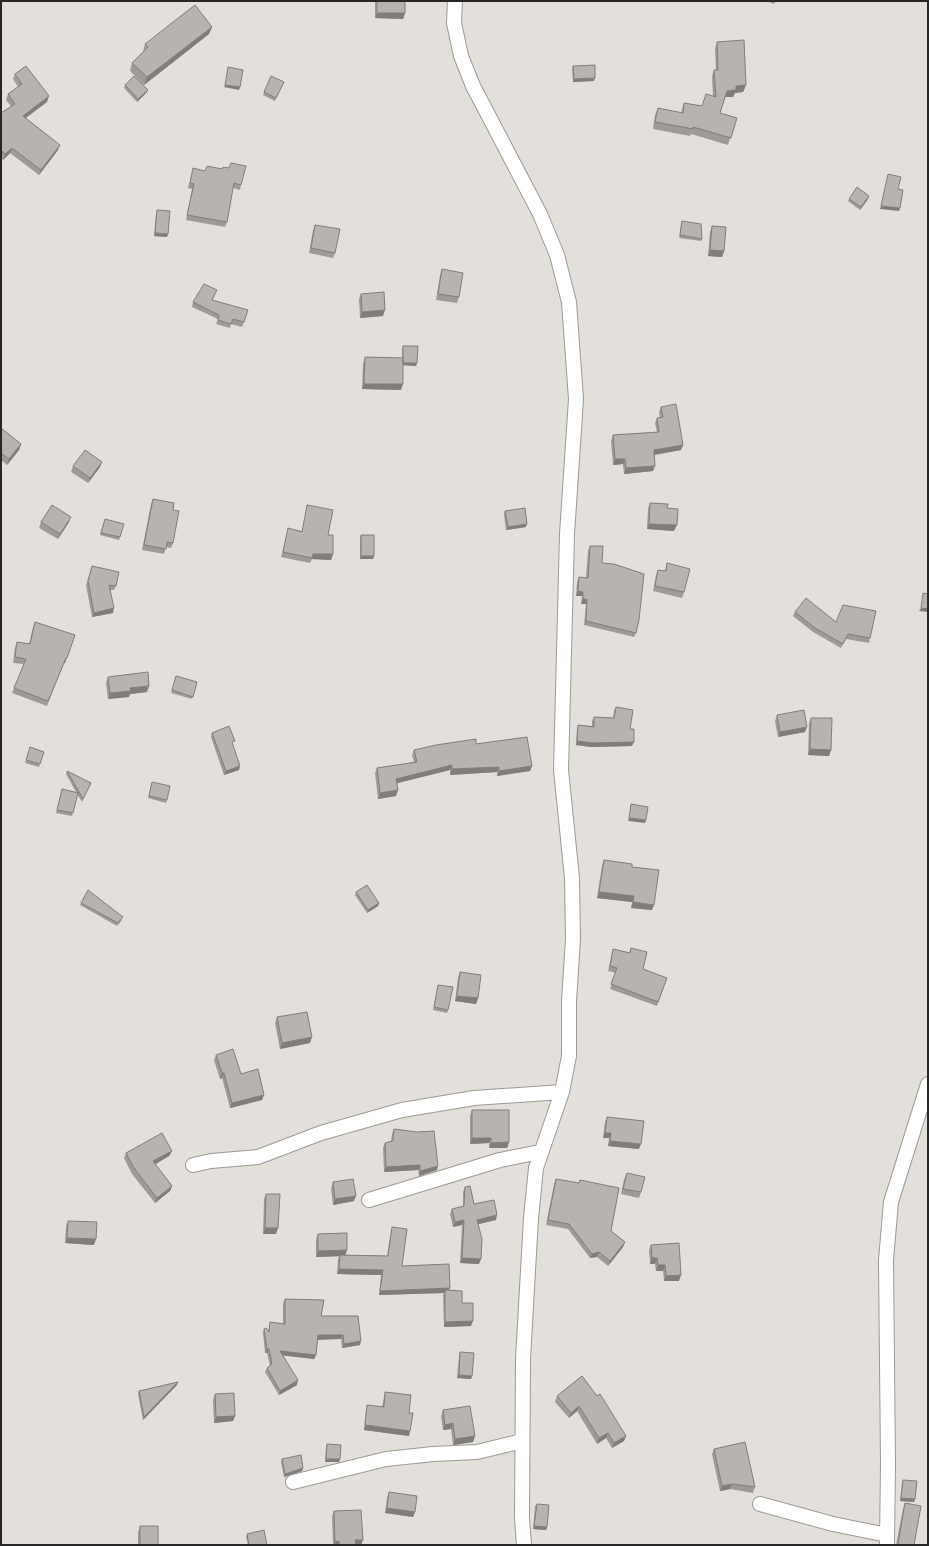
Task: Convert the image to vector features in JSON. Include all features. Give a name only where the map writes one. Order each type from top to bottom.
[{"type":"street","points":[[455,1],[454,23],[461,56],[473,86],[540,214],[557,255],[569,302],[576,399],[566,534],[561,770],[572,878],[573,939],[569,1001],[569,1056],[562,1092],[540,1152],[536,1168],[531,1218],[522,1359],[522,1518],[524,1545]]},
{"type":"street","points":[[760,1504],[887,1540],[886,1260],[890,1202],[928,1084]]},
{"type":"street","points":[[193,1165],[211,1161],[258,1157],[321,1133],[402,1110],[474,1098],[562,1092]]},
{"type":"street","points":[[369,1200],[500,1160],[540,1152]]},
{"type":"street","points":[[293,1482],[386,1459],[432,1454],[477,1452],[522,1441]]},
{"type":"building","points":[[377,1],[405,1],[405,13],[377,13]]},
{"type":"building","points":[[195,5],[212,27],[147,77],[132,63],[148,47],[145,44]]},
{"type":"building","points":[[744,40],[746,85],[736,86],[736,90],[727,91],[720,113],[737,118],[731,138],[693,127],[693,129],[655,122],[658,108],[683,113],[684,103],[702,106],[706,94],[716,97],[714,70],[718,70],[717,42]]},
{"type":"building","points":[[595,65],[595,78],[574,79],[573,66]]},
{"type":"building","points":[[26,66],[49,96],[23,116],[60,145],[41,170],[12,148],[5,154],[1,150],[1,113],[15,104],[8,94],[22,84],[15,74]]},
{"type":"building","points":[[228,67],[243,70],[240,87],[225,85]]},
{"type":"building","points":[[134,76],[148,90],[138,99],[125,85]]},
{"type":"building","points":[[271,76],[284,82],[276,98],[264,92]]},
{"type":"building","points":[[231,163],[246,166],[241,185],[234,183],[227,222],[187,215],[194,184],[190,183],[193,168],[205,171],[207,166],[222,169],[223,167],[229,168]]},
{"type":"building","points":[[888,174],[901,177],[898,189],[903,190],[900,208],[881,206]]},
{"type":"building","points":[[857,187],[869,196],[861,207],[849,199]]},
{"type":"building","points":[[157,210],[170,211],[168,234],[155,233]]},
{"type":"building","points":[[682,221],[701,224],[702,239],[680,235]]},
{"type":"building","points":[[315,225],[340,229],[335,253],[311,248]]},
{"type":"building","points":[[712,226],[726,227],[724,251],[710,250]]},
{"type":"building","points":[[442,269],[463,273],[459,297],[438,294]]},
{"type":"building","points":[[204,284],[217,290],[212,300],[248,310],[244,322],[233,319],[231,324],[218,320],[219,315],[193,302]]},
{"type":"building","points":[[384,292],[385,310],[362,312],[361,294]]},
{"type":"building","points":[[403,346],[418,346],[417,363],[403,363]]},
{"type":"building","points":[[365,357],[403,358],[403,384],[364,384]]},
{"type":"building","points":[[676,404],[683,445],[654,450],[655,466],[626,468],[625,459],[615,459],[613,435],[659,432],[657,418],[663,417],[661,407]]},
{"type":"building","points":[[1,428],[21,444],[9,459],[1,453]]},
{"type":"building","points":[[85,450],[102,462],[90,478],[73,466]]},
{"type":"building","points":[[153,499],[174,503],[173,510],[179,511],[173,543],[167,542],[166,549],[144,545]]},
{"type":"building","points":[[650,503],[668,504],[667,508],[678,509],[677,525],[649,524]]},
{"type":"building","points":[[52,505],[71,517],[60,534],[41,522]]},
{"type":"building","points":[[307,505],[333,510],[328,535],[333,535],[333,554],[313,554],[312,558],[283,552],[288,528],[302,532]]},
{"type":"building","points":[[525,508],[527,524],[508,527],[505,511]]},
{"type":"building","points":[[105,519],[124,524],[120,537],[101,533]]},
{"type":"building","points":[[361,535],[374,535],[374,556],[361,556]]},
{"type":"building","points":[[590,546],[603,546],[602,563],[614,564],[644,574],[639,620],[636,633],[586,621],[587,599],[583,599],[583,592],[578,591],[579,577],[588,578]]},
{"type":"building","points":[[667,563],[690,569],[684,592],[655,586],[658,570],[666,571]]},
{"type":"building","points":[[92,566],[119,572],[116,586],[109,585],[114,608],[94,613],[88,581]]},
{"type":"building","points":[[923,593],[928,594],[928,609],[921,608]]},
{"type":"building","points":[[806,598],[836,622],[843,605],[876,611],[870,638],[848,634],[843,644],[815,628],[795,612]]},
{"type":"building","points":[[35,622],[75,635],[67,658],[48,701],[14,688],[26,659],[15,657],[17,642],[30,644]]},
{"type":"building","points":[[148,672],[149,686],[130,688],[131,691],[110,693],[108,677]]},
{"type":"building","points":[[176,676],[197,682],[193,697],[172,690]]},
{"type":"building","points":[[616,707],[633,710],[630,729],[634,729],[634,742],[593,743],[577,741],[578,725],[594,727],[594,717],[614,718]]},
{"type":"building","points":[[804,710],[807,727],[780,732],[777,715]]},
{"type":"building","points":[[811,718],[832,718],[831,750],[810,749]]},
{"type":"building","points":[[229,726],[235,741],[232,742],[240,766],[226,771],[212,733]]},
{"type":"building","points":[[527,737],[532,766],[499,771],[499,767],[452,769],[452,765],[396,779],[398,790],[380,793],[377,768],[417,762],[414,750],[476,739],[476,744]]},
{"type":"building","points":[[30,747],[44,752],[40,764],[26,760]]},
{"type":"building","points":[[67,771],[91,783],[83,799]]},
{"type":"building","points":[[152,782],[170,786],[167,800],[149,796]]},
{"type":"building","points":[[62,789],[78,793],[73,813],[57,810]]},
{"type":"building","points":[[631,804],[648,807],[646,820],[629,818]]},
{"type":"building","points":[[604,860],[632,864],[632,867],[659,870],[654,905],[633,902],[634,896],[599,892]]},
{"type":"building","points":[[367,885],[379,903],[368,910],[356,892]]},
{"type":"building","points":[[88,890],[123,917],[118,923],[81,903]]},
{"type":"building","points":[[631,948],[647,952],[643,969],[667,978],[658,1002],[611,984],[617,968],[610,966],[613,949],[630,953]]},
{"type":"building","points":[[460,972],[481,975],[478,998],[457,996]]},
{"type":"building","points":[[438,985],[453,987],[448,1010],[434,1007]]},
{"type":"building","points":[[307,1012],[312,1037],[282,1043],[277,1017]]},
{"type":"building","points":[[233,1049],[241,1074],[258,1069],[264,1095],[232,1103],[224,1073],[222,1073],[216,1055]]},
{"type":"building","points":[[472,1110],[509,1110],[509,1142],[491,1143],[491,1138],[472,1138]]},
{"type":"building","points":[[607,1117],[644,1121],[641,1144],[610,1141],[611,1133],[605,1133]]},
{"type":"building","points":[[394,1129],[417,1132],[434,1131],[438,1166],[420,1171],[420,1165],[386,1167],[385,1143],[393,1141]]},
{"type":"building","points":[[162,1133],[172,1151],[153,1161],[172,1186],[157,1198],[134,1168],[126,1153]]},
{"type":"building","points":[[627,1173],[645,1177],[641,1192],[623,1189]]},
{"type":"building","points":[[353,1179],[356,1196],[335,1199],[333,1182]]},
{"type":"building","points":[[556,1179],[579,1183],[580,1180],[619,1188],[611,1231],[625,1242],[610,1261],[599,1252],[592,1254],[569,1224],[548,1220]]},
{"type":"building","points":[[470,1186],[474,1204],[494,1200],[497,1215],[477,1220],[482,1239],[481,1259],[462,1258],[464,1220],[455,1222],[452,1209],[464,1206],[465,1187]]},
{"type":"building","points":[[266,1194],[280,1194],[278,1228],[265,1228]]},
{"type":"building","points":[[68,1221],[97,1222],[96,1239],[67,1238]]},
{"type":"building","points":[[392,1227],[407,1229],[402,1266],[449,1264],[450,1288],[380,1291],[383,1270],[339,1269],[340,1255],[388,1256]]},
{"type":"building","points":[[347,1233],[347,1250],[318,1251],[318,1234]]},
{"type":"building","points":[[679,1243],[681,1275],[666,1276],[665,1265],[658,1265],[657,1258],[652,1258],[651,1245]]},
{"type":"building","points":[[445,1290],[462,1291],[462,1303],[473,1303],[473,1321],[445,1322]]},
{"type":"building","points":[[285,1299],[324,1300],[321,1316],[358,1316],[361,1341],[344,1344],[343,1335],[318,1335],[316,1355],[280,1351],[298,1380],[280,1391],[267,1368],[272,1364],[269,1349],[267,1349],[264,1329],[266,1328],[269,1332],[270,1322],[285,1324]]},
{"type":"building","points":[[460,1352],[474,1353],[472,1376],[459,1375]]},
{"type":"building","points":[[582,1376],[597,1396],[600,1394],[626,1436],[614,1443],[608,1433],[599,1438],[579,1406],[571,1413],[557,1396]]},
{"type":"building","points":[[178,1382],[144,1417],[139,1391]]},
{"type":"building","points":[[385,1392],[411,1395],[409,1413],[413,1413],[410,1431],[365,1425],[367,1405],[384,1407]]},
{"type":"building","points":[[234,1393],[235,1416],[216,1417],[215,1394]]},
{"type":"building","points":[[470,1406],[475,1436],[455,1439],[453,1423],[445,1425],[443,1410]]},
{"type":"building","points":[[745,1442],[755,1487],[732,1484],[722,1486],[714,1449]]},
{"type":"building","points":[[327,1444],[341,1445],[340,1459],[326,1459]]},
{"type":"building","points":[[301,1455],[303,1468],[285,1474],[282,1459]]},
{"type":"building","points":[[903,1480],[917,1481],[915,1499],[901,1498]]},
{"type":"building","points":[[389,1492],[417,1496],[415,1512],[387,1508]]},
{"type":"building","points":[[905,1503],[921,1506],[914,1545],[898,1544]]},
{"type":"building","points":[[537,1504],[549,1505],[547,1527],[534,1526]]},
{"type":"building","points":[[361,1510],[363,1540],[355,1540],[356,1545],[339,1545],[339,1541],[335,1542],[334,1511]]},
{"type":"building","points":[[140,1526],[158,1526],[158,1545],[140,1545]]},
{"type":"building","points":[[264,1530],[267,1545],[249,1545],[247,1534]]}]
